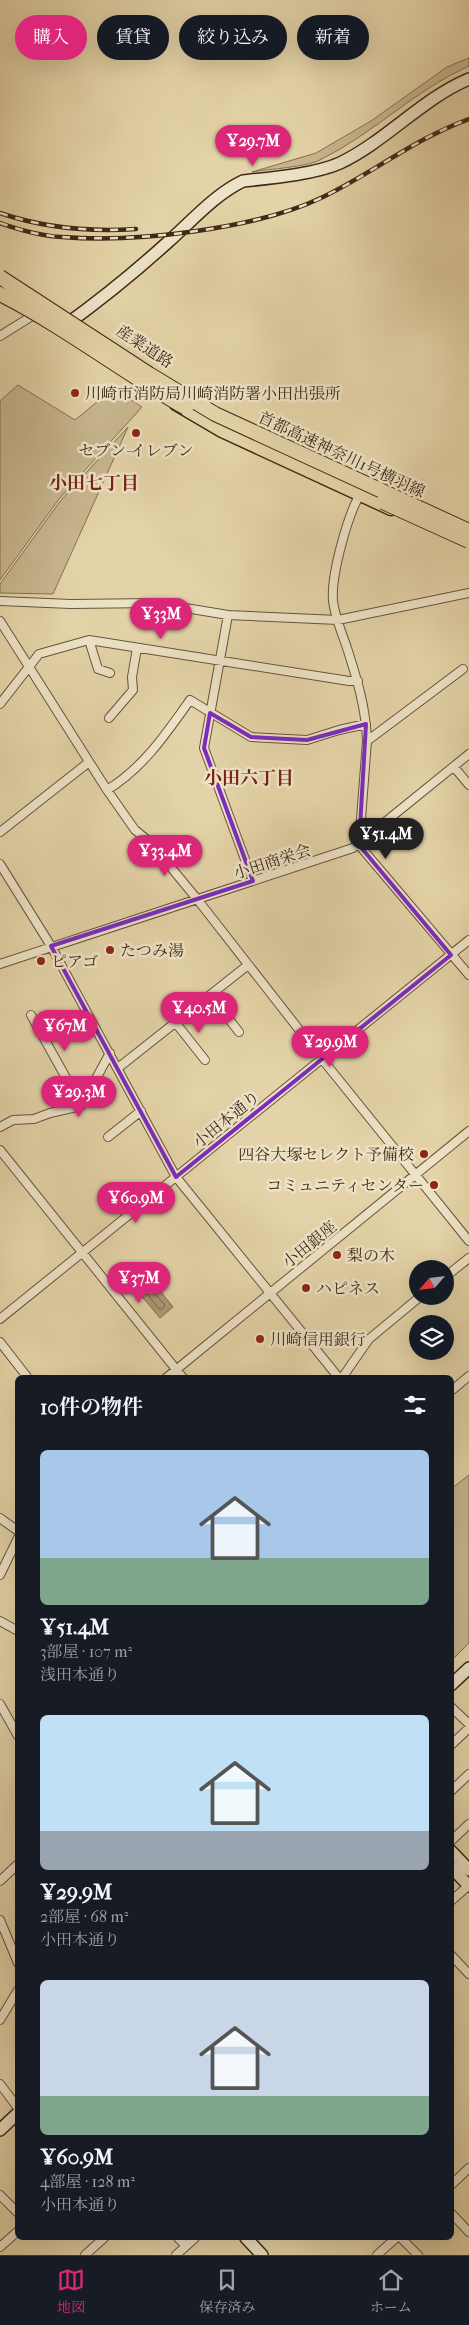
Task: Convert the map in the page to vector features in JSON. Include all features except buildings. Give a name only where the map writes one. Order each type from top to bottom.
[{"type":"highway","name":"首都高速神奈川1号横羽線","points":[[0,277],[148,374],[215,414],[469,531]]},
{"type":"highway","name":"首都高速神奈川1号横羽線","points":[[0,295],[53,324],[138,380],[208,421],[469,542]]},
{"type":"main road","name":"産業道路","points":[[0,270],[223,415],[469,526]]},
{"type":"main road","name":"産業道路","points":[[0,295],[56,332],[222,431],[359,495],[469,542]]},
{"type":"street","points":[[56,332],[137,269],[215,198],[242,181],[326,169],[343,162],[388,133],[452,87],[469,79]]},
{"type":"street","points":[[0,336],[32,316]]},
{"type":"street","points":[[369,481],[353,506],[340,551],[333,600],[358,681],[366,724],[367,741],[359,845],[469,976]]},
{"type":"street","points":[[0,601],[71,604],[155,603],[228,615],[338,620],[469,593]]},
{"type":"street","points":[[228,615],[204,748],[253,881]]},
{"type":"street","points":[[0,621],[107,790],[135,830],[150,842],[197,899],[322,1059],[469,1241]]},
{"type":"street","points":[[0,704],[39,654],[89,640],[358,681]]},
{"type":"street","points":[[89,640],[98,669],[110,673]]},
{"type":"street","points":[[109,718],[134,690],[132,677],[137,648]]},
{"type":"street","points":[[367,741],[463,669]]},
{"type":"street","points":[[107,790],[120,783],[152,753],[190,700],[251,737],[308,740],[366,724]]},
{"type":"street","name":"小田商栄会","points":[[1,962],[330,857],[359,845],[469,754]]},
{"type":"street","points":[[0,832],[89,762]]},
{"type":"street","points":[[454,767],[469,785]]},
{"type":"street","points":[[0,864],[51,946],[176,1177],[338,1375]]},
{"type":"street","name":"小田本通り","points":[[0,1319],[469,940]]},
{"type":"street","points":[[118,1068],[248,965]]},
{"type":"street","points":[[210,995],[239,1032]]},
{"type":"street","points":[[31,1014],[70,1084],[85,1099]]},
{"type":"street","points":[[176,1022],[205,1060]]},
{"type":"street","points":[[0,1127],[13,1120],[34,1119],[50,1112],[81,1106],[110,1053]]},
{"type":"street","points":[[108,1137],[141,1111]]},
{"type":"street","name":"小田銀座","points":[[170,1375],[469,1131]]},
{"type":"street","points":[[0,1150],[182,1375]]},
{"type":"street","points":[[454,1270],[469,1258]]},
{"type":"street","points":[[342,1375],[369,1338],[410,1305]]},
{"type":"street","points":[[0,1342],[26,1375]]},
{"type":"street","points":[[454,1388],[469,1376]]},
{"type":"street","points":[[0,1518],[15,1529]]},
{"type":"street","points":[[0,1575],[15,1544]]},
{"type":"street","points":[[0,1621],[15,1629]]},
{"type":"street","points":[[454,1683],[468,1671]]},
{"type":"street","points":[[0,1704],[15,1731]]},
{"type":"street","points":[[454,1710],[469,1726],[454,1742]]},
{"type":"street","points":[[454,1788],[469,1774]]},
{"type":"street","points":[[454,1838],[469,1824]]},
{"type":"street","points":[[454,1854],[469,1870]]},
{"type":"street","points":[[0,1881],[15,1867]]},
{"type":"street","points":[[454,1870],[469,1886],[454,1898]]},
{"type":"street","points":[[0,1920],[15,1956]]},
{"type":"street","points":[[454,1958],[469,1974]]},
{"type":"street","points":[[0,2020],[15,1995]]},
{"type":"street","points":[[0,2084],[15,2110]]},
{"type":"street","points":[[0,2130],[15,2116]]},
{"type":"street","points":[[454,2182],[469,2168]]},
{"type":"street","points":[[0,2195],[15,2210]]},
{"type":"street","points":[[454,2216],[469,2232]]},
{"type":"street","points":[[0,2248],[15,2234]]},
{"type":"street","points":[[85,2255],[102,2240]]},
{"type":"street","points":[[180,2240],[186,2246]]},
{"type":"street","points":[[176,2255],[193,2240]]},
{"type":"street","points":[[248,2240],[258,2254]]},
{"type":"street","points":[[377,2255],[394,2240]]},
{"type":"street","points":[[403,2240],[418,2255]]},
{"type":"highlighted area","points":[[210,713],[251,737],[307,740],[366,724],[359,845],[451,955],[176,1177],[51,946],[253,881],[204,748]]},
{"type":"shaded area","points":[[469,58],[469,66],[430,87],[358,138],[320,160],[297,166],[252,172],[316,153],[371,121],[447,67]]},
{"type":"shaded area","points":[[18,385],[75,420],[114,388],[142,407],[59,499],[0,580],[0,401]]},
{"type":"shaded area","points":[[128,427],[53,594],[0,593],[0,584],[61,500]]},
{"type":"shaded area","points":[[469,1475],[469,1643],[454,1658],[454,1487]]},
{"type":"water","points":[[153,1282],[173,1307],[160,1318],[139,1293]]},
{"type":"railway","points":[[0,223],[23,230],[62,237],[124,238],[195,231],[265,218],[323,197],[431,136],[469,119]]},
{"type":"railway","points":[[0,213],[33,222],[67,228],[101,230],[136,229]]},
{"type":"place","name":"川崎市消防局川崎消防署小田出張所","points":[[75,393]]},
{"type":"place","name":"セブン-イレブン","points":[[136,433]]},
{"type":"place","name":"たつみ湯","points":[[110,950]]},
{"type":"place","name":"ピアゴ","points":[[41,961]]},
{"type":"place","name":"四谷大塚セレクト予備校","points":[[424,1154]]},
{"type":"place","name":"コミュニティセンター","points":[[434,1185]]},
{"type":"place","name":"梨の木","points":[[337,1255]]},
{"type":"place","name":"ハピネス","points":[[306,1288]]},
{"type":"place","name":"川崎信用銀行","points":[[260,1339]]},
{"type":"district","name":"小田七丁目","points":[[94,483]]},
{"type":"district","name":"小田六丁目","points":[[249,778]]}]
